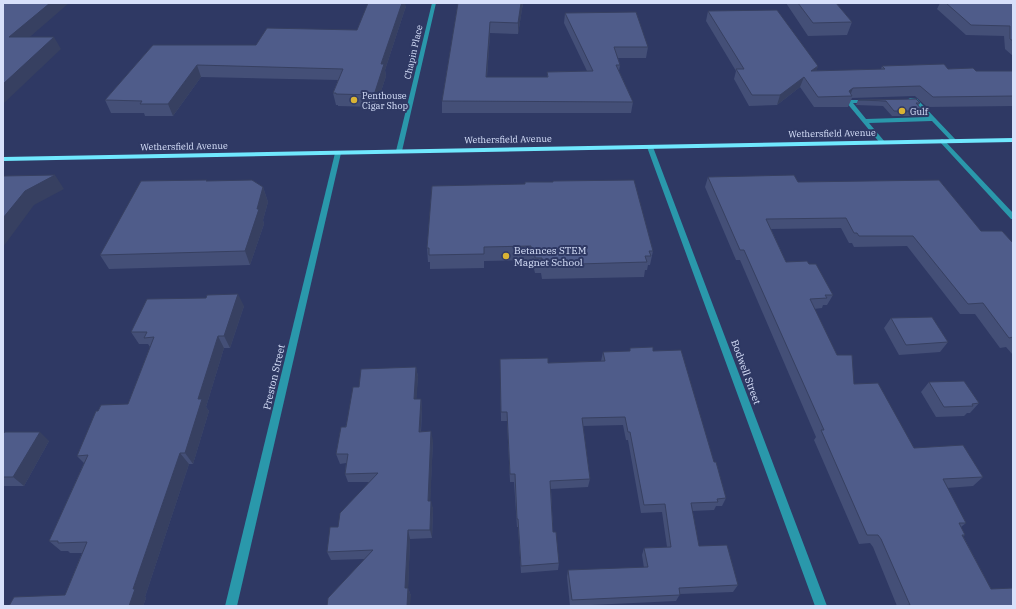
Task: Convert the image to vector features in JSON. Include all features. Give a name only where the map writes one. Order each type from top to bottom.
[{"type":"main road","name":"Wethersfield Avenue","points":[[3,159],[1013,140]]},
{"type":"street","name":"Chapin Place","points":[[399,151],[434,3]]},
{"type":"street","points":[[900,100],[915,100],[954,141]]},
{"type":"street","points":[[878,101],[849,102],[882,142]]},
{"type":"street","points":[[866,122],[934,119]]},
{"type":"street","points":[[942,141],[1013,217]]},
{"type":"street","name":"Bodwell Street","points":[[650,147],[821,606]]},
{"type":"street","name":"Preston Street","points":[[231,606],[338,153]]},
{"type":"building","points":[[3,3],[50,3],[9,37],[54,37],[3,84]]},
{"type":"building","points":[[368,3],[402,3],[381,64],[384,64],[374,95],[333,93],[343,69],[197,65],[168,104],[140,104],[142,101],[105,100],[153,45],[256,45],[267,28],[357,30]]},
{"type":"building","points":[[458,3],[521,3],[518,23],[490,22],[486,77],[548,77],[547,72],[593,71],[565,13],[636,12],[648,47],[614,47],[620,65],[616,65],[633,102],[442,101]]},
{"type":"building","points":[[798,3],[836,3],[852,22],[813,23]]},
{"type":"building","points":[[946,3],[1013,3],[1013,41],[1010,39],[1010,26],[971,25]]},
{"type":"building","points":[[777,10],[818,66],[811,71],[885,69],[882,66],[944,64],[948,69],[973,68],[976,71],[1013,71],[1013,96],[933,97],[920,86],[853,88],[849,91],[852,96],[818,97],[804,77],[780,95],[752,95],[736,69],[744,69],[708,11]]},
{"type":"building","points":[[916,99],[920,103],[916,103],[923,111],[894,111],[886,101],[858,100]]},
{"type":"building","points":[[55,175],[25,191],[3,218],[3,176]]},
{"type":"building","points":[[794,175],[798,182],[939,180],[981,231],[1002,231],[1013,243],[1013,337],[1009,338],[983,303],[968,304],[913,236],[859,236],[857,233],[854,233],[846,218],[766,219],[786,262],[807,261],[809,264],[816,264],[833,295],[825,295],[827,298],[810,299],[837,355],[852,355],[854,384],[878,383],[914,448],[963,445],[983,477],[943,479],[966,523],[959,523],[965,535],[962,535],[991,589],[1013,588],[1013,606],[903,606],[910,605],[881,539],[878,535],[867,535],[821,430],[824,430],[744,250],[740,250],[708,177]]},
{"type":"building","points":[[207,180],[206,181],[252,180],[263,187],[257,209],[259,209],[245,251],[100,255],[141,181]]},
{"type":"building","points":[[634,180],[653,251],[649,251],[651,256],[645,256],[647,262],[543,265],[542,258],[535,258],[535,254],[531,254],[531,246],[484,247],[484,254],[429,255],[429,248],[427,248],[432,186],[525,184],[525,182],[553,181]]},
{"type":"building","points":[[238,294],[224,336],[218,336],[198,399],[202,399],[185,453],[180,453],[133,589],[135,589],[129,606],[9,606],[14,597],[65,595],[87,542],[58,543],[58,541],[49,541],[88,455],[77,456],[96,411],[98,411],[101,405],[128,404],[154,337],[144,338],[147,332],[131,332],[147,299],[206,298],[207,295]]},
{"type":"building","points":[[932,317],[948,342],[906,345],[891,318]]},
{"type":"building","points":[[653,347],[653,351],[681,350],[726,498],[717,499],[718,502],[691,503],[699,546],[727,545],[738,585],[679,588],[680,595],[572,600],[568,570],[648,567],[644,548],[671,547],[665,504],[644,505],[630,432],[628,432],[625,417],[582,418],[590,479],[550,481],[553,532],[556,532],[559,563],[521,566],[515,474],[510,474],[507,412],[501,412],[500,359],[548,358],[548,363],[605,361],[603,352],[630,351],[630,348]]},
{"type":"building","points":[[416,367],[414,399],[421,399],[419,432],[431,431],[428,501],[431,501],[430,530],[408,530],[405,588],[408,588],[407,606],[327,606],[328,598],[373,550],[327,552],[330,527],[338,527],[340,513],[378,473],[345,474],[348,454],[336,454],[341,427],[346,427],[353,387],[359,387],[361,369]]},
{"type":"building","points":[[964,381],[979,403],[972,404],[973,406],[944,407],[929,382]]},
{"type":"building","points":[[5,432],[40,432],[13,477],[3,477],[3,434]]},
{"type":"place","name":"Penthouse Cigar Shop","points":[[354,100]]},
{"type":"place","name":"Gulf","points":[[902,111]]},
{"type":"place","name":"Betances STEM Magnet School","points":[[506,256]]}]
